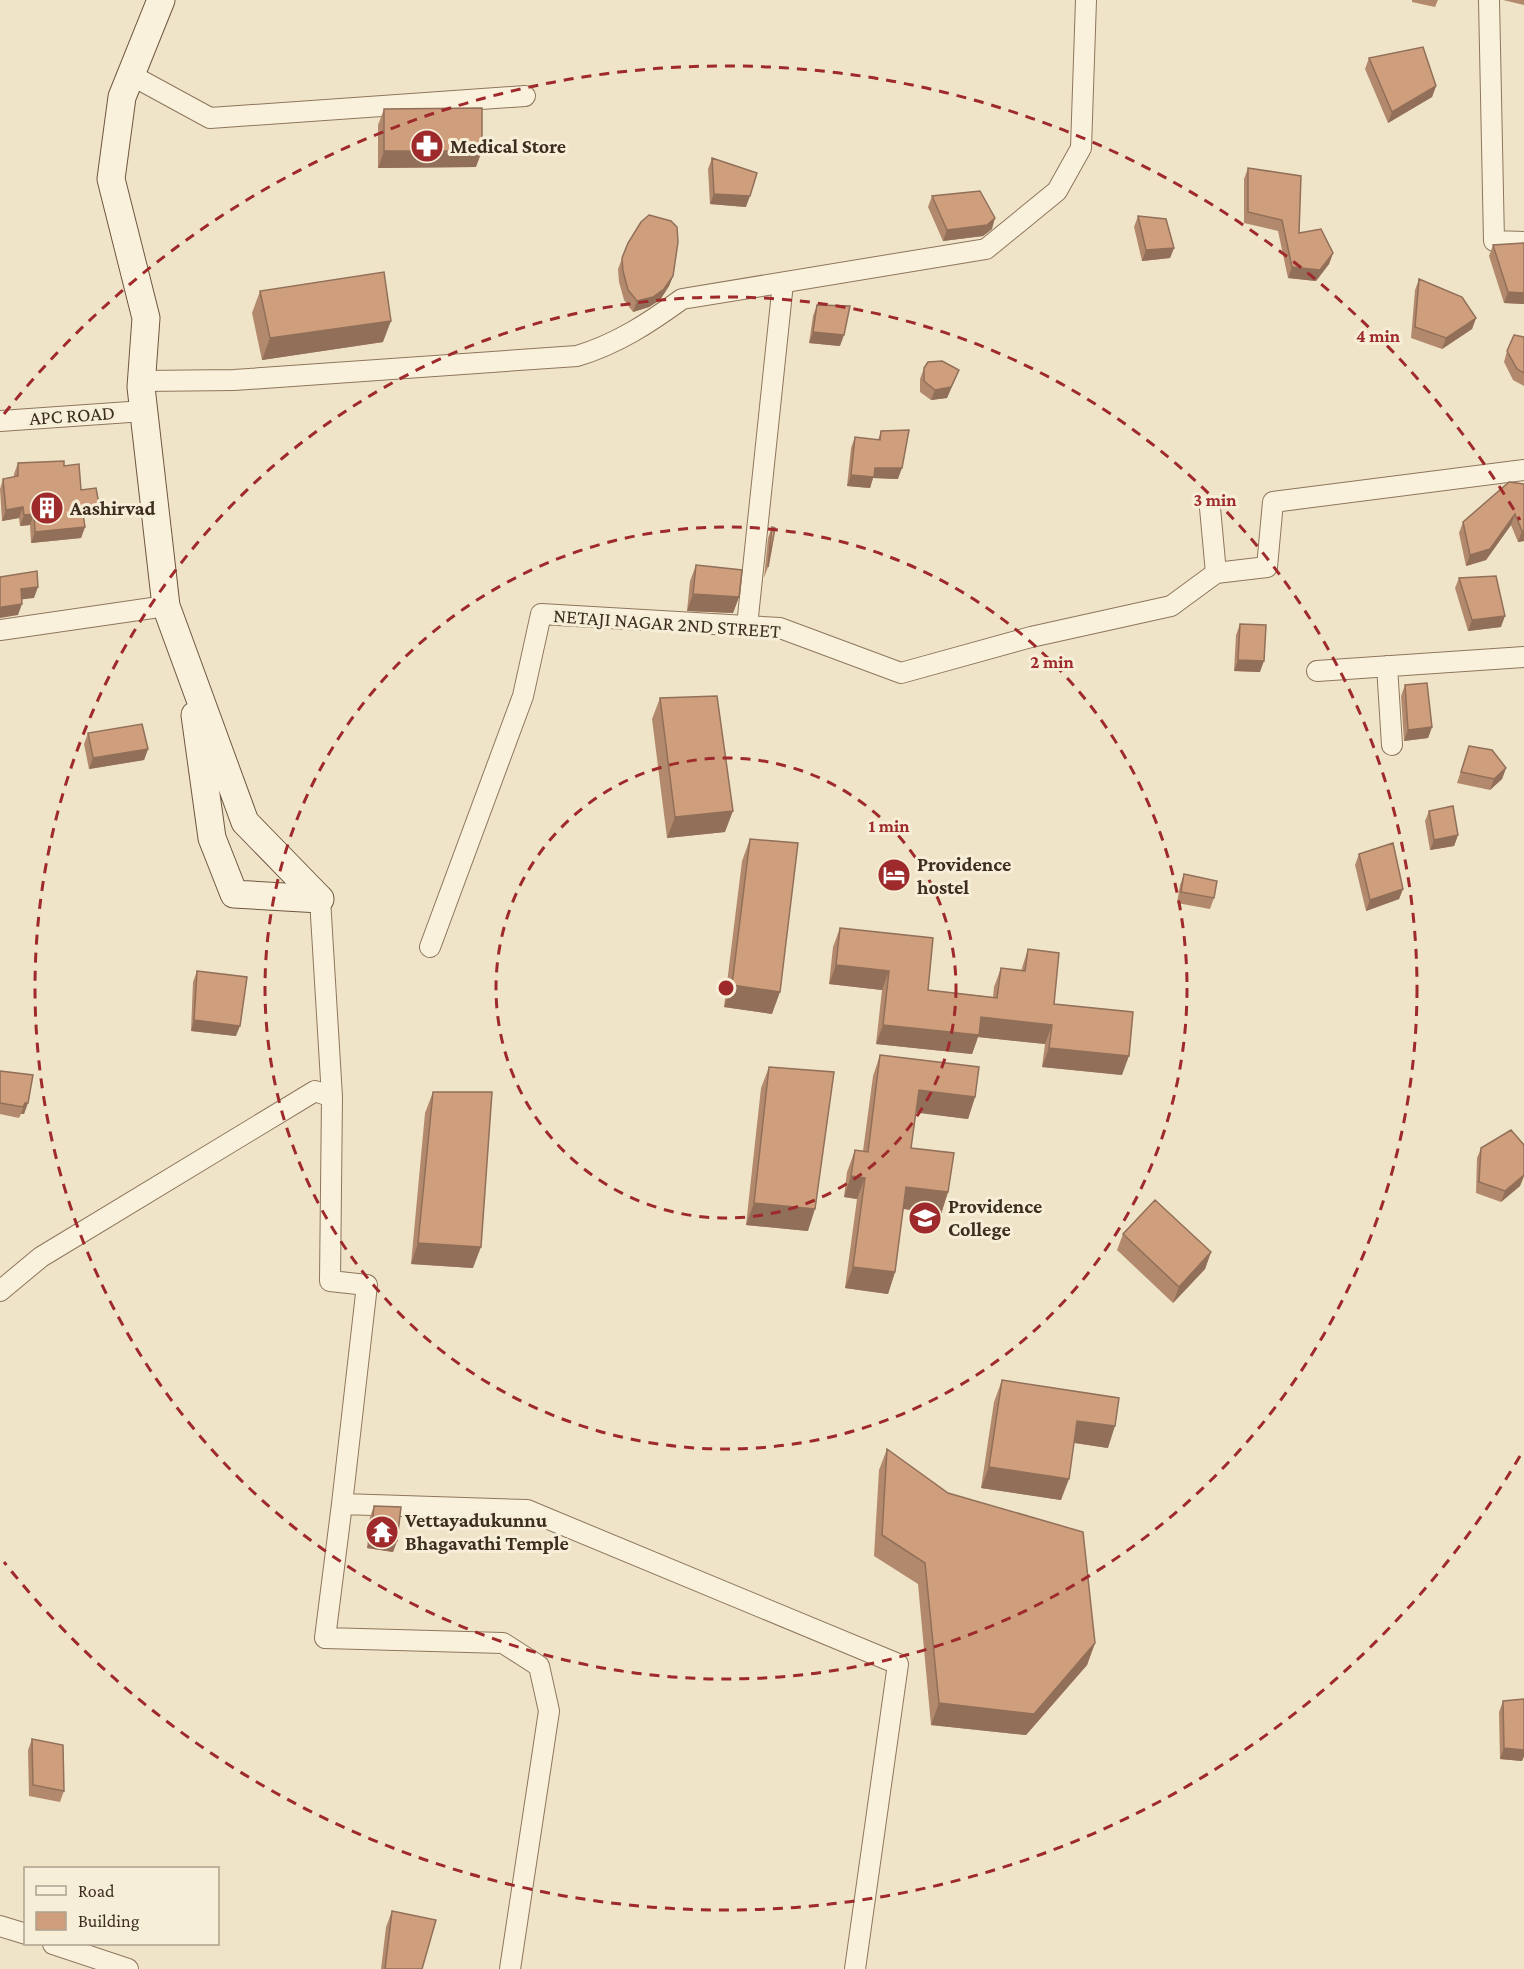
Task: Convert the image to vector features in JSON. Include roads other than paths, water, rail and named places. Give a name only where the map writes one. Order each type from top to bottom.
[{"type":"street","points":[[161,0],[122,97],[111,179],[146,318],[142,381],[144,411],[166,606],[245,822],[320,899],[332,1097],[330,1281],[367,1286],[325,1638],[504,1643],[539,1666],[549,1711],[510,1969]]},
{"type":"street","points":[[142,381],[234,380],[577,356],[602,348],[645,326],[682,299],[986,249],[1057,191],[1081,148],[1086,0]]},
{"type":"street","points":[[1490,0],[1494,241],[1524,242]]},
{"type":"street","points":[[131,75],[210,118],[525,96]]},
{"type":"street","points":[[747,626],[783,283]]},
{"type":"street","name":"APC ROAD","points":[[0,421],[144,411]]},
{"type":"street","name":"NETAJI NAGAR 2ND STREET","points":[[430,948],[523,696],[541,614],[780,628],[901,673],[1031,638],[1171,606],[1216,573],[1268,567],[1273,502],[1524,470]]},
{"type":"street","points":[[1210,508],[1216,573]]},
{"type":"street","points":[[0,630],[166,606]]},
{"type":"street","points":[[1317,671],[1524,657]]},
{"type":"street","points":[[1388,666],[1392,745]]},
{"type":"street","points":[[190,672],[212,838],[234,894],[320,899]]},
{"type":"street","points":[[0,1291],[41,1257],[315,1091],[332,1097]]},
{"type":"street","points":[[342,1504],[527,1510],[898,1664],[855,1969]]},
{"type":"street","points":[[0,1926],[24,1933]]},
{"type":"street","points":[[56,1945],[128,1969]]},
{"type":"place","name":"Medical Store","points":[[427,146]]},
{"type":"place","name":"Aashirvad","points":[[47,508]]},
{"type":"place","name":"Providence hostel","points":[[894,875]]},
{"type":"place","name":"Providence College","points":[[925,1218]]},
{"type":"place","name":"Vettayadukunnu Bhagavathi Temple","points":[[382,1532]]}]
